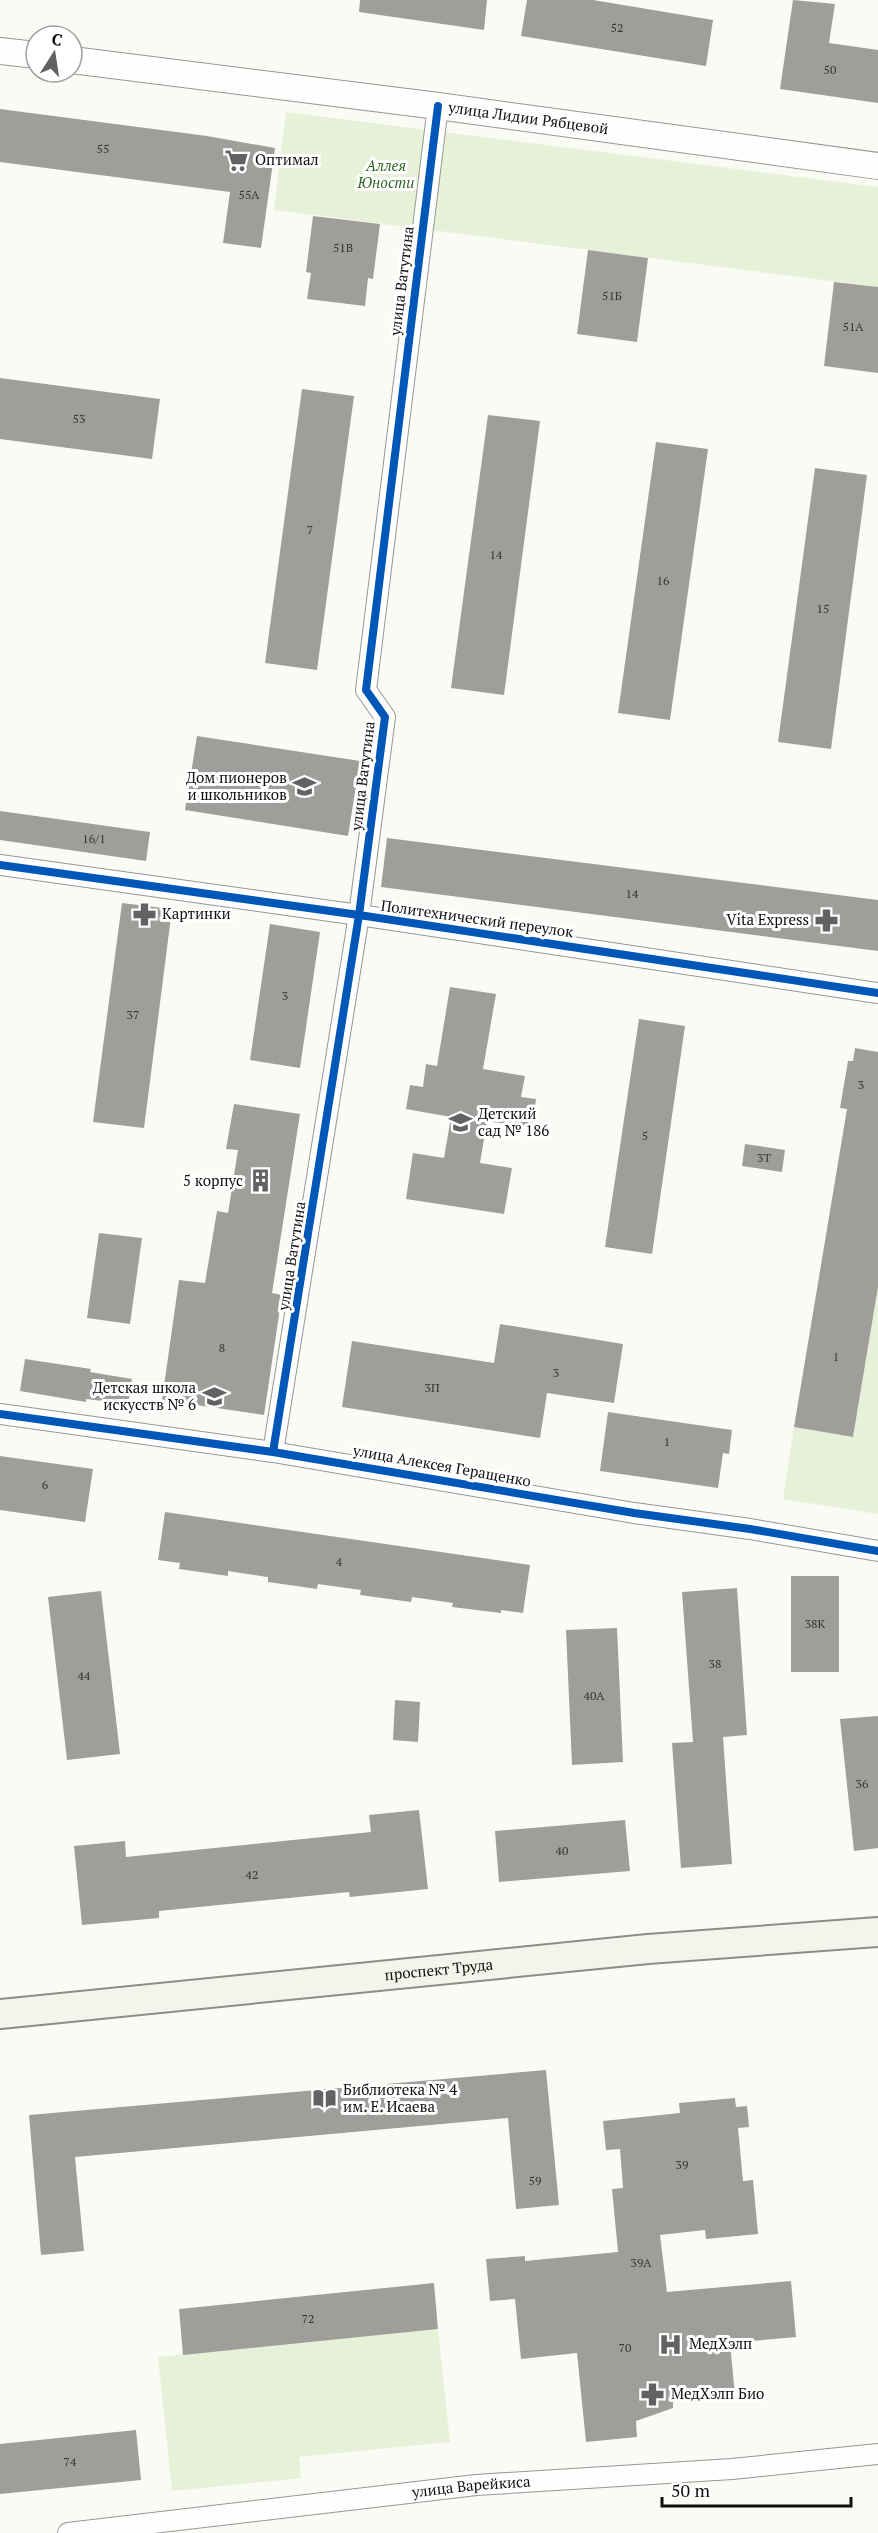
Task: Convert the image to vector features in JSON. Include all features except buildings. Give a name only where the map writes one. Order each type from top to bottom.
[{"type":"main road","name":"проспект Труда","points":[[0,2014],[648,1949],[878,1932]]},
{"type":"street","points":[[0,51],[24,54]]},
{"type":"street","name":"улица Лидии Рябцевой","points":[[84,62],[438,106],[878,166]]},
{"type":"street","name":"улица Ватутина","points":[[273,1452],[302,1286],[359,915],[385,717],[366,690],[438,106]]},
{"type":"street","name":"Политехнический переулок","points":[[0,865],[359,915],[878,993]]},
{"type":"street","name":"улица Алексея Геращенко","points":[[0,1414],[273,1452],[634,1513],[750,1528],[878,1551]]},
{"type":"street","name":"улица Варейкиса","points":[[68,2533],[477,2485],[732,2469],[878,2454]]},
{"type":"green space","name":"Аллея Юности","points":[[286,112],[878,187],[878,287],[274,210]]},
{"type":"green space","points":[[878,1287],[878,1514],[783,1499],[794,1427],[853,1437]]},
{"type":"green space","points":[[438,2329],[450,2442],[299,2457],[301,2478],[172,2491],[158,2357]]},
{"type":"cycle path","points":[[273,1452],[359,915],[385,717],[366,690],[438,106]]},
{"type":"cycle path","points":[[0,865],[359,915],[878,993]]},
{"type":"cycle path","points":[[0,1414],[273,1452],[634,1513],[750,1529],[878,1551]]},
{"type":"place","name":"Оптимал","points":[[237,160]]},
{"type":"place","name":"Дом пионеров и школьников","points":[[305,787]]},
{"type":"place","name":"Картинки","points":[[144,914]]},
{"type":"place","name":"Vita Express","points":[[827,920]]},
{"type":"place","name":"Детский сад № 186","points":[[460,1123]]},
{"type":"place","name":"5 корпус","points":[[261,1181]]},
{"type":"place","name":"Детская школа искусств № 6","points":[[214,1397]]},
{"type":"place","name":"Библиотека № 4 им. Е. Исаева","points":[[325,2099]]},
{"type":"place","name":"МедХэлп","points":[[671,2344]]},
{"type":"place","name":"МедХэлп Био","points":[[653,2394]]}]
